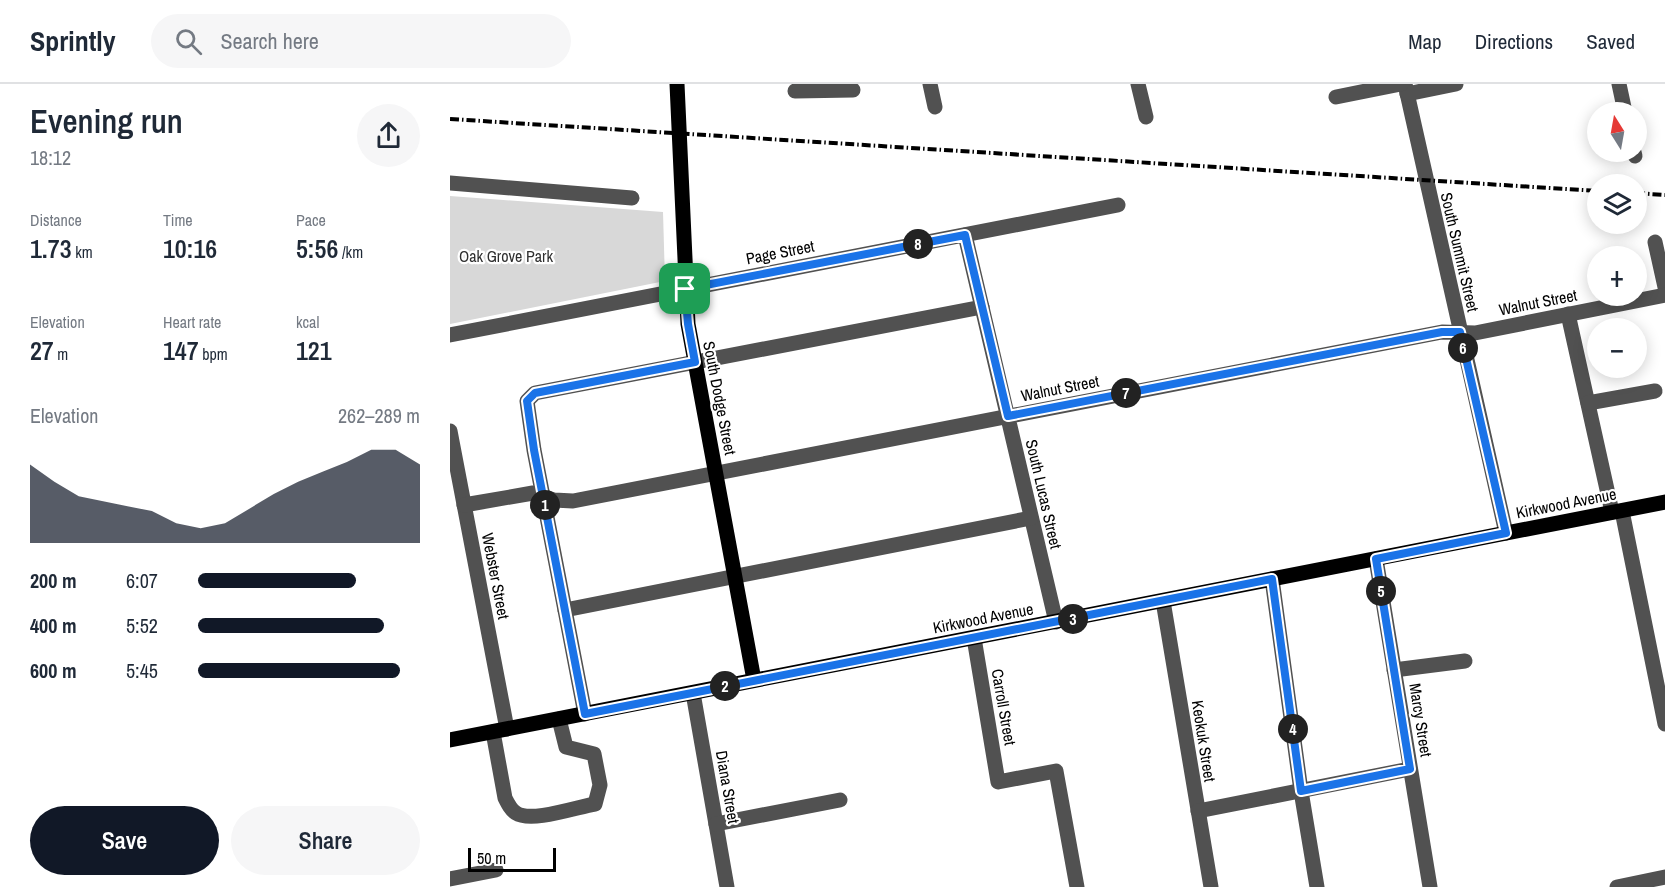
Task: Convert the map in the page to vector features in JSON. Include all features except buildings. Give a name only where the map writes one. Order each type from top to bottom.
[{"type":"main road","name":"South Dodge Street","points":[[678,90],[688,324],[754,680]]},
{"type":"main road","name":"Kirkwood Avenue","points":[[450,740],[1665,502]]},
{"type":"street","points":[[930,84],[935,107]]},
{"type":"street","points":[[1138,84],[1146,117]]},
{"type":"street","points":[[1336,97],[1404,87],[1456,84]]},
{"type":"street","points":[[1618,84],[1622,102]]},
{"type":"street","name":"South Summit Street","points":[[1404,87],[1506,533]]},
{"type":"street","points":[[796,93],[853,90]]},
{"type":"street","points":[[450,183],[632,198]]},
{"type":"street","name":"Page Street","points":[[450,335],[1118,205]]},
{"type":"street","name":"South Lucas Street","points":[[965,235],[1056,622]]},
{"type":"street","points":[[1655,242],[1665,287]]},
{"type":"street","name":"Walnut Street","points":[[464,505],[533,493],[554,501],[573,501],[1442,332],[1474,333],[1665,295]]},
{"type":"street","points":[[585,714],[534,450],[527,401],[535,393],[982,307]]},
{"type":"street","points":[[1568,314],[1588,403],[1617,512],[1665,724]]},
{"type":"street","points":[[1588,403],[1655,392]]},
{"type":"street","name":"Webster Street","points":[[450,430],[500,730],[506,798],[518,815],[531,817],[595,804],[600,785],[594,754],[566,747],[559,719]]},
{"type":"street","points":[[565,610],[1031,518]]},
{"type":"street","name":"Marcy Street","points":[[1376,559],[1430,887]]},
{"type":"street","points":[[1272,579],[1301,791],[1317,887]]},
{"type":"street","name":"Keokuk Street","points":[[1163,601],[1211,887]]},
{"type":"street","name":"Carroll Street","points":[[974,638],[998,782],[1056,771],[1077,887]]},
{"type":"street","points":[[1394,670],[1466,661]]},
{"type":"street","name":"Diana Street","points":[[693,693],[727,887]]},
{"type":"street","points":[[1198,811],[1410,769]]},
{"type":"street","points":[[716,824],[840,800]]},
{"type":"street","points":[[450,879],[496,870]]},
{"type":"street","points":[[1617,887],[1665,877]]},
{"type":"green space","name":"Oak Grove Park","points":[[450,196],[663,212],[665,281],[450,324]]},
{"type":"railway","points":[[450,119],[1587,190]]},
{"type":"railway","points":[[1647,194],[1665,195]]},
{"type":"route","points":[[965,235],[1008,416],[1442,332],[1460,332],[1506,533],[1376,559],[1410,769],[1301,791],[1272,579],[585,714],[534,450],[527,401],[535,393],[695,362],[685,289],[965,235]]}]
